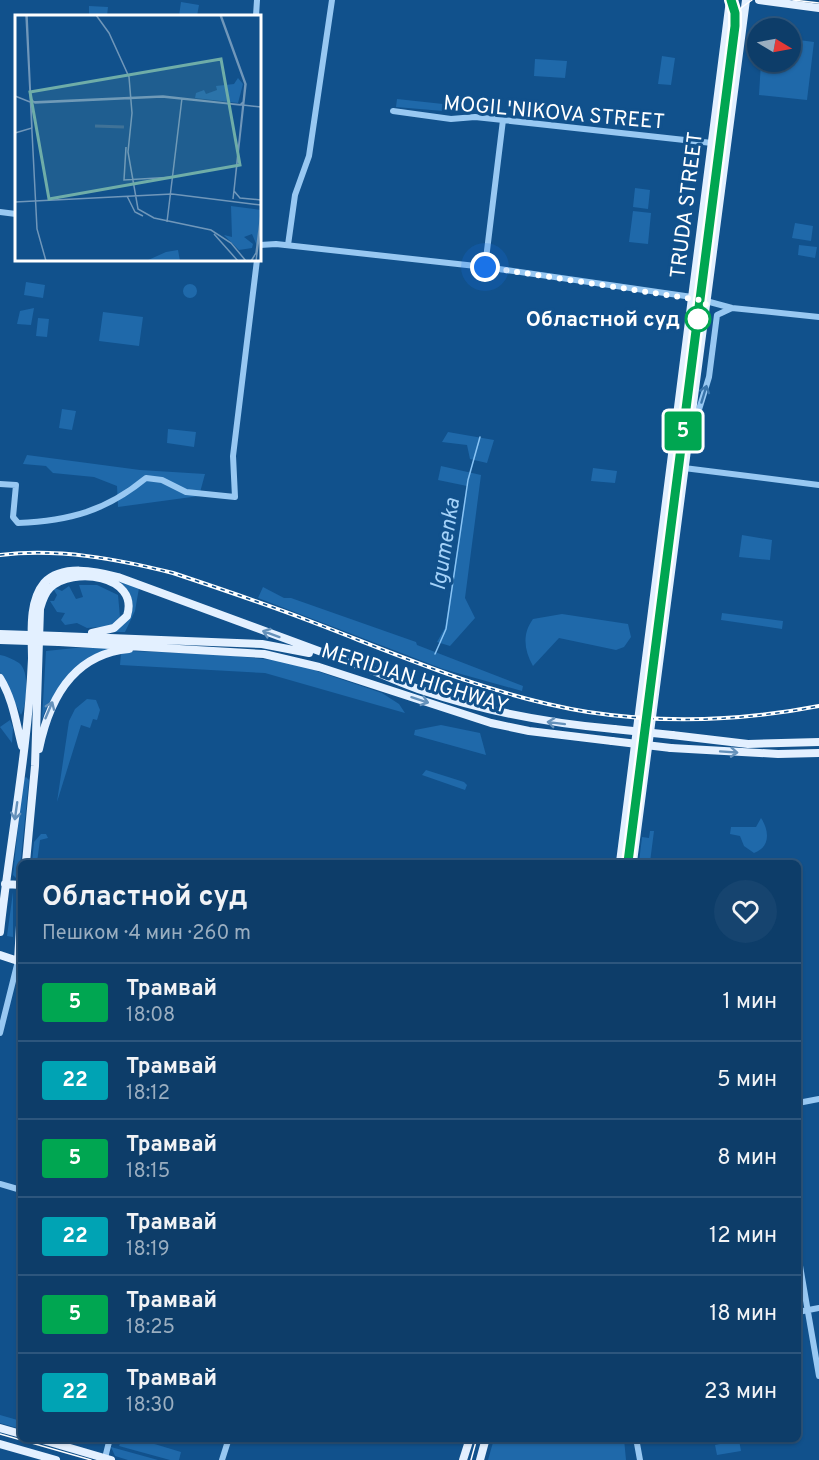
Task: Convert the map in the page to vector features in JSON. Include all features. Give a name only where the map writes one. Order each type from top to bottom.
[{"type":"main road","name":"TRUDA STREET","points":[[620,860],[634,736],[730,0]]},
{"type":"main road","name":"TRUDA STREET","points":[[633,860],[746,0]]},
{"type":"main road","points":[[759,0],[819,8]]},
{"type":"main road","points":[[712,143],[727,144]]},
{"type":"main road","points":[[692,297],[706,301]]},
{"type":"main road","points":[[0,932],[22,768],[34,602],[46,582],[63,573],[86,571],[118,577],[346,661]]},
{"type":"main road","points":[[26,860],[35,769],[40,609],[46,591],[65,579],[86,578],[114,582],[127,594],[130,608],[127,616],[114,628],[59,639]]},
{"type":"main road","name":"MERIDIAN HIGHWAY","points":[[0,634],[243,651],[287,658],[491,723],[529,731],[671,748],[760,753],[819,753]]},
{"type":"main road","name":"MERIDIAN HIGHWAY","points":[[0,640],[59,639],[262,644],[346,661],[422,691],[488,711],[545,722],[748,744],[819,742]]},
{"type":"main road","points":[[35,769],[47,712],[60,689],[70,678],[104,656],[122,649],[159,646]]},
{"type":"main road","points":[[0,678],[15,714],[23,753]]},
{"type":"main road","points":[[22,768],[35,769]]},
{"type":"main road","points":[[5,884],[18,885]]},
{"type":"main road","points":[[0,955],[18,961]]},
{"type":"main road","points":[[0,1428],[18,1433]]},
{"type":"main road","points":[[50,1442],[108,1459]]},
{"type":"main road","points":[[463,1460],[469,1442]]},
{"type":"main road","points":[[480,1460],[485,1442]]},
{"type":"main road","points":[[0,1444],[56,1460]]},
{"type":"street","points":[[256,15],[257,0]]},
{"type":"street","points":[[288,245],[295,195],[309,156],[332,0]]},
{"type":"street","name":"MOGIL'NIKOVA STREET","points":[[393,111],[451,119],[475,117],[712,143]]},
{"type":"street","points":[[485,267],[503,120]]},
{"type":"street","points":[[0,212],[15,214]]},
{"type":"street","points":[[261,245],[288,245],[485,267],[692,297]]},
{"type":"street","points":[[0,484],[16,485],[14,518],[18,522],[54,521],[102,508],[146,478],[162,480],[186,492],[235,497],[233,456],[257,261]]},
{"type":"street","points":[[706,301],[732,308],[819,317]]},
{"type":"street","points":[[687,450],[709,377],[717,315],[732,308]]},
{"type":"street","points":[[684,468],[819,485]]},
{"type":"street","points":[[0,1033],[18,969]]},
{"type":"street","points":[[801,1102],[819,1099]]},
{"type":"street","points":[[0,1184],[18,1189]]},
{"type":"street","points":[[801,1271],[819,1376]]},
{"type":"street","points":[[801,1311],[819,1308]]},
{"type":"street","points":[[108,1459],[110,1442]]},
{"type":"street","points":[[222,1460],[228,1442]]},
{"type":"street","points":[[637,1442],[640,1460]]},
{"type":"shaded area","points":[[181,2],[199,5],[197,15],[179,15]]},
{"type":"shaded area","points":[[89,6],[108,7],[107,15],[89,15]]},
{"type":"shaded area","points":[[801,40],[814,42],[807,100],[759,95],[760,72],[801,72]]},
{"type":"shaded area","points":[[662,56],[675,58],[671,85],[658,84]]},
{"type":"shaded area","points":[[535,59],[567,61],[565,78],[534,76]]},
{"type":"shaded area","points":[[397,99],[443,104],[443,111],[396,107]]},
{"type":"shaded area","points":[[635,188],[650,190],[648,209],[633,207]]},
{"type":"shaded area","points":[[633,211],[651,213],[648,244],[629,242]]},
{"type":"shaded area","points":[[795,223],[813,226],[811,241],[792,238]]},
{"type":"shaded area","points":[[799,245],[817,247],[815,258],[798,255]]},
{"type":"shaded area","points":[[26,282],[45,285],[43,298],[24,295]]},
{"type":"shaded area","points":[[187,284],[193,284],[197,291],[193,298],[187,298],[183,294],[183,288]]},
{"type":"shaded area","points":[[34,308],[31,325],[17,324],[20,311]]},
{"type":"shaded area","points":[[103,312],[143,317],[139,346],[99,341]]},
{"type":"shaded area","points":[[38,318],[49,319],[47,337],[36,336]]},
{"type":"shaded area","points":[[62,409],[76,411],[72,430],[59,428]]},
{"type":"shaded area","points":[[168,429],[196,432],[194,447],[167,443]]},
{"type":"shaded area","points":[[448,432],[494,440],[487,463],[470,459],[467,445],[442,442]]},
{"type":"shaded area","points":[[27,455],[140,470],[205,474],[199,496],[118,507],[117,486],[94,477],[53,473],[46,466],[23,464]]},
{"type":"shaded area","points":[[441,466],[481,475],[465,598],[475,618],[450,646],[437,642],[445,628],[467,486],[438,480]]},
{"type":"shaded area","points":[[593,468],[617,471],[615,483],[591,481]]},
{"type":"shaded area","points":[[742,535],[772,540],[770,560],[739,557]]},
{"type":"shaded area","points":[[118,580],[139,588],[135,611],[125,632],[114,632],[131,617],[132,601],[129,592]]},
{"type":"shaded area","points":[[79,585],[97,585],[118,595],[120,617],[112,626],[87,628],[77,623],[65,625],[61,620],[65,613],[57,612],[50,601],[54,601],[57,595],[55,588],[62,591],[69,586],[76,599],[83,597]]},
{"type":"shaded area","points":[[263,587],[284,598],[291,598],[416,642],[417,645],[523,686],[522,691],[443,669],[258,598]]},
{"type":"shaded area","points":[[722,613],[783,621],[782,629],[721,620]]},
{"type":"shaded area","points":[[562,614],[628,624],[631,637],[624,647],[616,650],[559,638],[533,666],[526,642],[529,625],[533,619]]},
{"type":"shaded area","points":[[115,648],[88,662],[70,675],[56,692],[42,719],[46,651]]},
{"type":"shaded area","points":[[129,651],[218,654],[290,662],[382,693],[399,704],[405,713],[265,673],[120,665],[121,653]]},
{"type":"shaded area","points":[[0,655],[19,663],[25,673],[26,696],[21,715],[0,672]]},
{"type":"shaded area","points":[[87,699],[96,700],[100,710],[97,720],[93,719],[90,728],[81,725],[57,802],[69,721],[75,709]]},
{"type":"shaded area","points":[[10,720],[13,728],[12,743],[0,727]]},
{"type":"shaded area","points":[[441,725],[480,733],[486,755],[414,735],[415,730]]},
{"type":"shaded area","points":[[426,770],[464,782],[467,785],[465,790],[422,775]]},
{"type":"shaded area","points":[[26,777],[29,780],[21,860],[18,860],[18,877],[16,878],[13,875],[23,779]]},
{"type":"shaded area","points":[[761,818],[766,828],[767,838],[763,847],[754,853],[744,846],[740,836],[730,834],[731,827],[756,827]]},
{"type":"shaded area","points":[[650,831],[654,831],[650,860],[639,860],[642,837],[649,838]]},
{"type":"shaded area","points":[[41,834],[46,834],[48,838],[40,840],[37,860],[32,860],[34,842]]},
{"type":"shaded area","points":[[13,892],[13,937],[7,936]]},
{"type":"shaded area","points":[[0,1415],[18,1420],[18,1428],[0,1423]]},
{"type":"shaded area","points":[[121,1442],[148,1442],[181,1452],[179,1460],[170,1460],[119,1446]]},
{"type":"shaded area","points":[[493,1442],[624,1442],[626,1460],[488,1460]]},
{"type":"shaded area","points":[[739,1442],[741,1451],[717,1455],[715,1445]]},
{"type":"shaded area","points":[[111,1447],[158,1460],[128,1460],[115,1456]]},
{"type":"waterway","name":"Igumenka","points":[[435,654],[446,629],[468,480],[480,437]]},
{"type":"tram line","points":[[625,860],[732,23],[731,8],[727,0]]},
{"type":"tram line","name":"5","points":[[628,860],[736,19],[731,0]]},
{"type":"tram line","points":[[735,26],[741,8],[752,0]]},
{"type":"tram line","points":[[793,0],[819,3]]},
{"type":"tram line","points":[[0,1434],[18,1439]]},
{"type":"tram line","points":[[28,1442],[91,1460]]},
{"type":"tram line","points":[[471,1460],[476,1442]]},
{"type":"railway","points":[[0,555],[44,553],[88,556],[173,573],[480,685],[516,696],[588,712],[646,718],[704,719],[761,715],[819,706]]},
{"type":"place","name":"Областной суд","points":[[698,319]]},
{"type":"route","points":[[485,267],[692,297],[706,301],[705,314],[698,319]]}]
